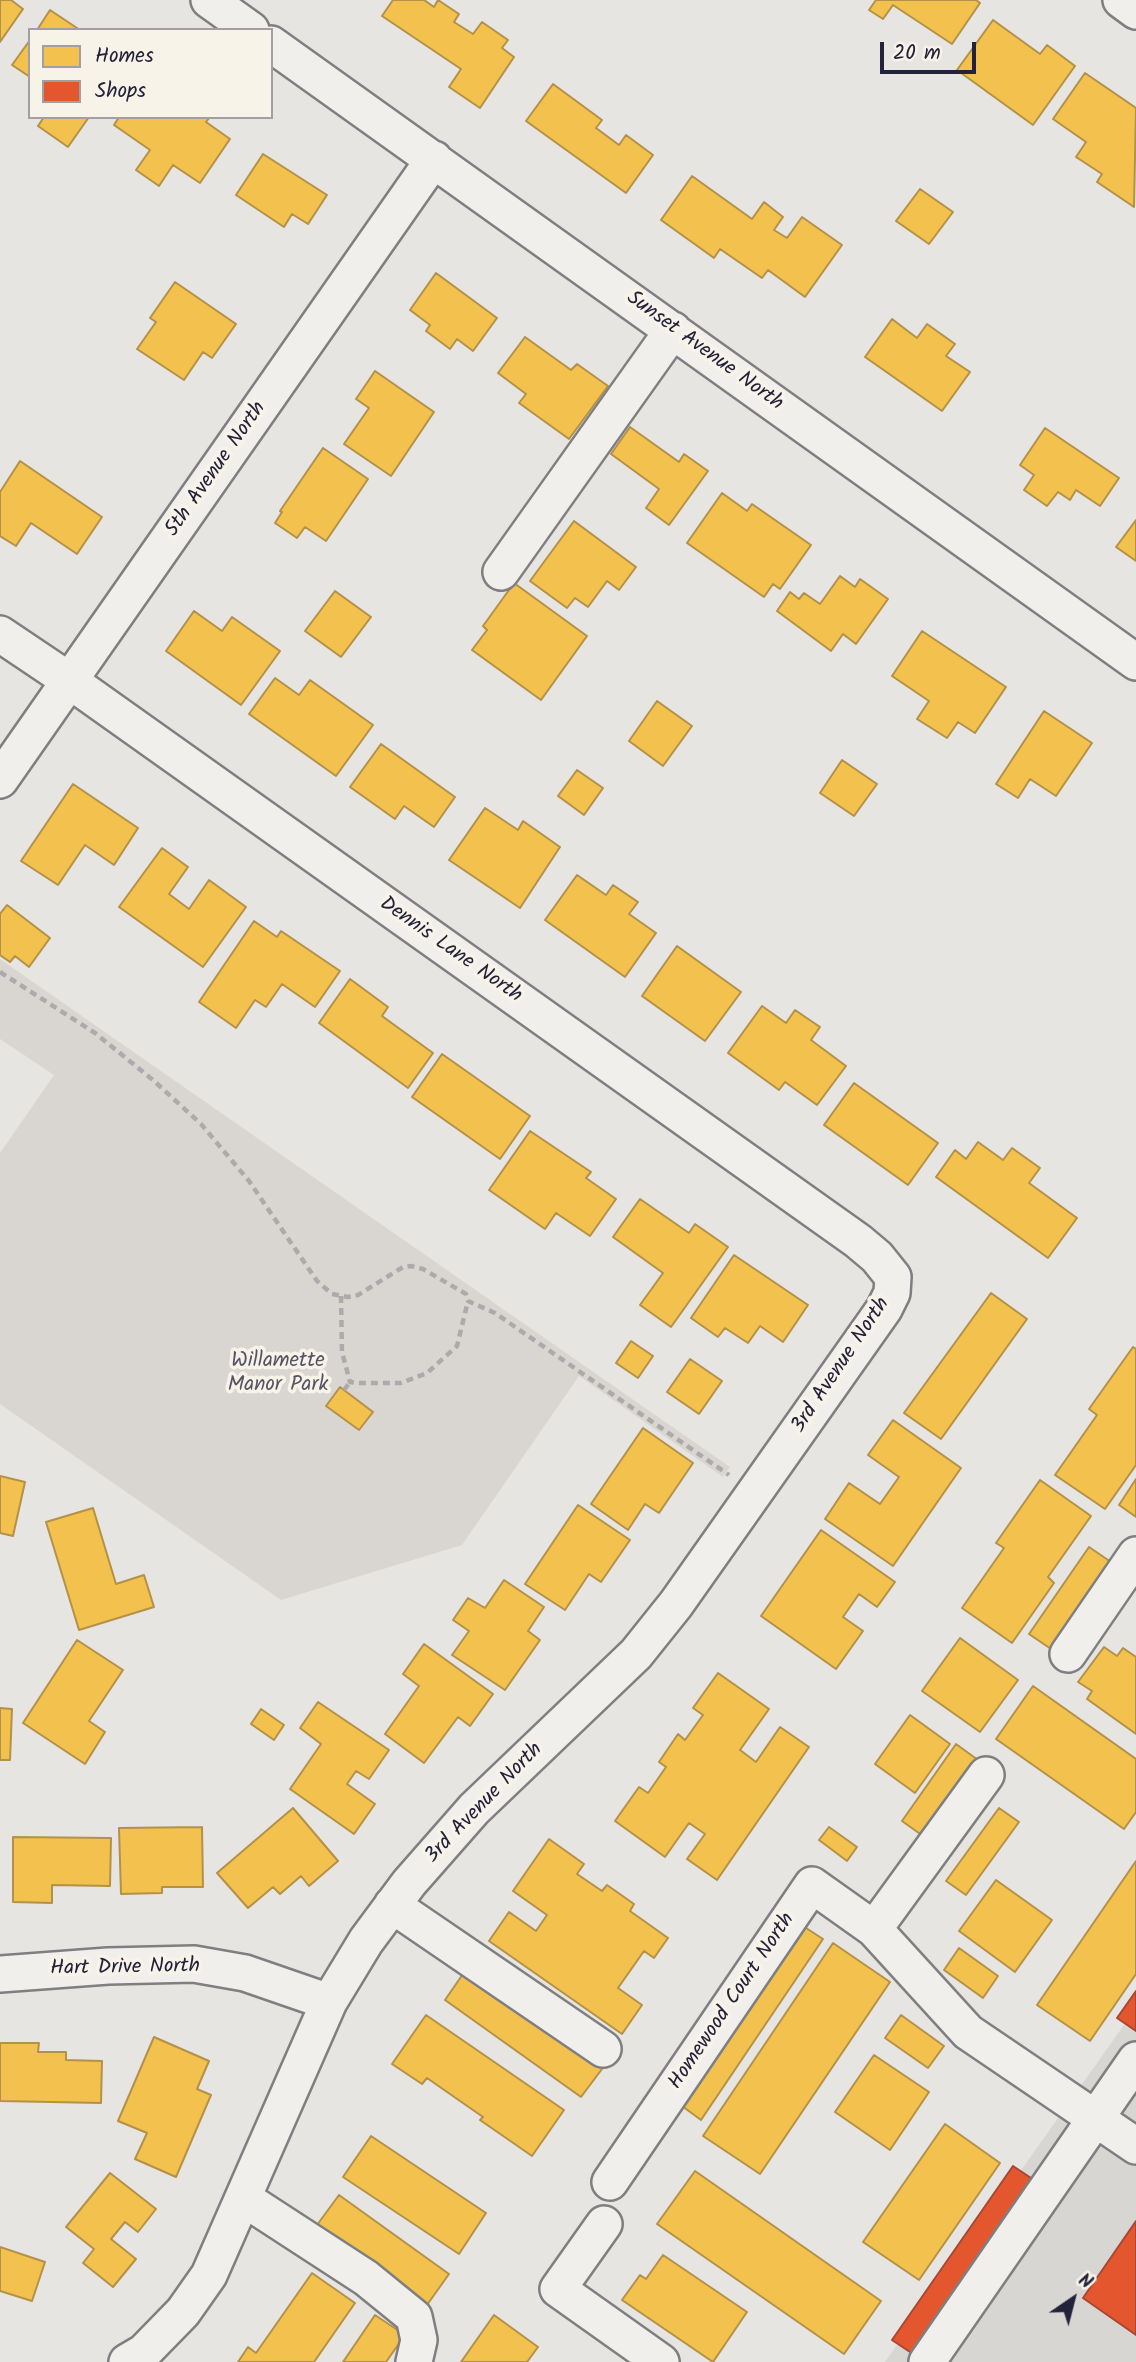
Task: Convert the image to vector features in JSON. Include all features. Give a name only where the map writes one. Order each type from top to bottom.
[{"type":"street","points":[[209,0],[248,28]]},
{"type":"street","points":[[1121,0],[1136,11]]},
{"type":"street","name":"Sunset Avenue North","points":[[273,45],[1136,662]]},
{"type":"street","name":"5th Avenue North","points":[[0,780],[434,159]]},
{"type":"street","points":[[501,572],[673,330]]},
{"type":"street","name":"Dennis Lane North","points":[[0,634],[858,1241],[877,1257],[893,1277]]},
{"type":"street","name":"3rd Avenue North","points":[[127,2362],[144,2351],[183,2312],[209,2275],[329,2002],[366,1941],[392,1905],[474,1810],[636,1654],[676,1604],[884,1309],[892,1293],[893,1277]]},
{"type":"street","points":[[1068,1654],[1134,1561]]},
{"type":"street","points":[[874,1929],[986,1775]]},
{"type":"street","name":"Homewood Court North","points":[[610,2182],[812,1885],[874,1929],[968,2032],[1136,2146]]},
{"type":"street","points":[[392,1905],[603,2049]]},
{"type":"street","name":"Hart Drive North","points":[[0,1974],[108,1966],[194,1964],[245,1973],[329,2002]]},
{"type":"street","points":[[927,2362],[1136,2060]]},
{"type":"street","points":[[243,2198],[366,2278],[414,2317],[419,2340],[414,2362]]},
{"type":"street","points":[[604,2224],[558,2289],[661,2362]]},
{"type":"path","points":[[0,972],[95,1033],[185,1109],[234,1162],[317,1281],[332,1294],[358,1295],[393,1271],[411,1266],[423,1269],[461,1290],[468,1297],[457,1346],[427,1373],[395,1384],[350,1382]]},
{"type":"path","points":[[341,1296],[340,1341],[350,1382]]},
{"type":"path","points":[[467,1301],[495,1313],[755,1493]]},
{"type":"path","points":[[344,1390],[350,1382]]},
{"type":"shaded area","points":[[1136,2008],[1136,2362],[885,2362]]},
{"type":"green space","name":"Willamette Manor Park","points":[[0,959],[730,1467],[723,1477],[579,1376],[462,1545],[281,1600],[0,1404],[0,1153],[54,1075],[0,1039]]},
{"type":"building: Homes","points":[[0,0],[11,0],[23,9],[0,42]]},
{"type":"building: Homes","points":[[393,0],[424,0],[434,7],[438,0],[459,14],[454,22],[473,34],[482,22],[508,40],[502,48],[514,57],[480,108],[449,87],[461,69],[382,16]]},
{"type":"building: Homes","points":[[876,0],[976,0],[980,3],[952,44],[893,5],[883,19],[869,10]]},
{"type":"building: Homes","points":[[50,10],[77,28],[38,28]]},
{"type":"building: Homes","points":[[993,20],[1040,54],[1047,45],[1075,66],[1033,125],[957,70]]},
{"type":"building: Homes","points":[[28,43],[28,76],[12,65]]},
{"type":"building: Homes","points":[[1085,73],[1136,108],[1134,207],[1097,182],[1102,174],[1076,157],[1086,142],[1053,119]]},
{"type":"building: Homes","points":[[553,84],[602,120],[596,128],[619,145],[626,135],[653,155],[626,193],[526,121]]},
{"type":"building: Homes","points":[[43,119],[88,119],[68,147],[38,126]]},
{"type":"building: Homes","points":[[118,119],[208,119],[206,122],[230,139],[200,183],[173,165],[159,186],[136,170],[150,150],[114,125]]},
{"type":"building: Homes","points":[[263,154],[327,195],[308,224],[292,214],[284,227],[236,195]]},
{"type":"building: Homes","points":[[692,176],[752,219],[764,202],[783,217],[774,230],[787,238],[802,217],[842,245],[805,297],[768,270],[762,278],[720,249],[714,258],[661,220]]},
{"type":"building: Homes","points":[[920,189],[953,212],[929,244],[896,221]]},
{"type":"building: Homes","points":[[436,273],[497,318],[473,351],[457,339],[450,349],[426,331],[430,325],[410,310]]},
{"type":"building: Homes","points":[[175,282],[236,324],[212,358],[203,352],[184,380],[137,349],[156,322],[150,318]]},
{"type":"building: Homes","points":[[892,319],[917,338],[927,324],[955,344],[946,356],[970,372],[942,411],[865,357]]},
{"type":"building: Homes","points":[[525,337],[571,370],[577,364],[608,386],[569,439],[519,403],[526,394],[498,373]]},
{"type":"building: Homes","points":[[375,371],[434,412],[391,476],[344,444],[369,408],[356,399]]},
{"type":"building: Homes","points":[[630,427],[679,462],[684,454],[708,471],[669,525],[646,508],[659,489],[611,454]]},
{"type":"building: Homes","points":[[1045,428],[1119,478],[1100,506],[1076,490],[1070,500],[1058,492],[1047,506],[1024,490],[1034,475],[1020,465]]},
{"type":"building: Homes","points":[[323,448],[368,479],[326,541],[305,527],[297,538],[275,523],[282,512],[280,511]]},
{"type":"building: Homes","points":[[20,461],[102,517],[77,554],[31,523],[16,546],[0,536],[0,492]]},
{"type":"building: Homes","points":[[722,493],[747,511],[752,504],[811,545],[780,589],[773,584],[764,597],[687,543]]},
{"type":"building: Homes","points":[[1136,520],[1136,561],[1116,547]]},
{"type":"building: Homes","points":[[574,521],[636,567],[619,590],[607,581],[588,607],[575,598],[567,608],[530,581]]},
{"type":"building: Homes","points":[[840,576],[855,587],[860,579],[888,599],[856,644],[843,634],[831,651],[777,611],[790,592],[799,599],[804,593],[820,604]]},
{"type":"building: Homes","points":[[514,583],[587,636],[541,700],[472,650],[487,630],[483,626]]},
{"type":"building: Homes","points":[[335,591],[371,617],[341,657],[305,631]]},
{"type":"building: Homes","points":[[194,611],[222,631],[232,617],[280,651],[241,705],[166,651]]},
{"type":"building: Homes","points":[[922,631],[1006,687],[975,733],[958,722],[947,738],[917,719],[929,701],[892,676]]},
{"type":"building: Homes","points":[[275,678],[299,695],[310,680],[373,725],[336,776],[249,714]]},
{"type":"building: Homes","points":[[657,701],[692,726],[663,766],[629,741]]},
{"type":"building: Homes","points":[[1044,711],[1092,743],[1056,796],[1030,779],[1018,798],[996,784]]},
{"type":"building: Homes","points":[[381,744],[455,797],[434,827],[404,806],[395,819],[350,787]]},
{"type":"building: Homes","points":[[842,760],[877,784],[854,816],[820,793]]},
{"type":"building: Homes","points":[[577,770],[603,788],[584,815],[558,796]]},
{"type":"building: Homes","points":[[73,784],[138,828],[114,865],[85,845],[58,885],[21,861]]},
{"type":"building: Homes","points":[[485,808],[518,830],[523,821],[560,847],[520,908],[449,860]]},
{"type":"building: Homes","points":[[162,848],[188,867],[169,894],[189,909],[209,880],[246,907],[203,967],[119,907]]},
{"type":"building: Homes","points":[[577,875],[606,895],[613,885],[638,902],[629,914],[656,933],[625,977],[545,920]]},
{"type":"building: Homes","points":[[7,905],[50,938],[29,967],[15,956],[10,962],[0,955],[0,914]]},
{"type":"building: Homes","points":[[254,921],[277,937],[281,931],[340,971],[315,1007],[282,984],[266,1007],[255,1000],[236,1028],[199,1002]]},
{"type":"building: Homes","points":[[677,946],[741,992],[705,1041],[642,996]]},
{"type":"building: Homes","points":[[350,979],[388,1007],[382,1016],[433,1053],[408,1088],[319,1023]]},
{"type":"building: Homes","points":[[762,1006],[786,1023],[795,1010],[820,1027],[811,1040],[846,1066],[817,1105],[785,1082],[779,1090],[728,1053]]},
{"type":"building: Homes","points":[[442,1054],[530,1116],[500,1159],[412,1097]]},
{"type":"building: Homes","points":[[854,1083],[938,1143],[908,1185],[824,1125]]},
{"type":"building: Homes","points":[[530,1131],[591,1172],[586,1178],[616,1199],[590,1236],[556,1213],[545,1229],[489,1190]]},
{"type":"building: Homes","points":[[978,1142],[1003,1160],[1012,1148],[1040,1168],[1029,1183],[1077,1218],[1048,1258],[936,1177],[955,1150],[966,1159]]},
{"type":"building: Homes","points":[[640,1199],[689,1233],[695,1224],[728,1247],[671,1327],[640,1305],[663,1273],[613,1237]]},
{"type":"building: Homes","points":[[734,1255],[808,1305],[783,1342],[760,1326],[748,1343],[725,1328],[718,1337],[691,1318]]},
{"type":"building: Homes","points":[[991,1293],[1027,1319],[941,1439],[904,1413]]},
{"type":"building: Homes","points":[[631,1341],[653,1356],[638,1378],[616,1363]]},
{"type":"building: Homes","points":[[1133,1347],[1136,1349],[1136,1465],[1105,1509],[1055,1475],[1097,1415],[1089,1409]]},
{"type":"building: Homes","points":[[690,1359],[722,1381],[699,1414],[667,1392]]},
{"type":"building: Homes","points":[[340,1387],[373,1412],[359,1430],[326,1406]]},
{"type":"building: Homes","points":[[893,1420],[961,1468],[893,1566],[825,1519],[849,1483],[880,1504],[899,1477],[868,1455]]},
{"type":"building: Homes","points":[[643,1428],[693,1463],[659,1513],[645,1504],[628,1530],[591,1504]]},
{"type":"building: Homes","points":[[0,1476],[25,1482],[13,1536],[0,1533]]},
{"type":"building: Homes","points":[[1136,1479],[1136,1517],[1119,1505]]},
{"type":"building: Homes","points":[[1040,1480],[1091,1516],[1048,1577],[1054,1583],[1012,1643],[962,1608],[1004,1548],[996,1543]]},
{"type":"building: Homes","points":[[578,1505],[630,1540],[601,1582],[589,1574],[565,1610],[525,1584]]},
{"type":"building: Homes","points":[[93,1508],[116,1584],[144,1575],[154,1607],[79,1630],[46,1522]]},
{"type":"building: Homes","points":[[821,1530],[895,1582],[877,1607],[859,1594],[843,1617],[863,1631],[836,1669],[761,1616]]},
{"type":"building: Homes","points":[[1089,1547],[1111,1562],[1051,1649],[1029,1634]]},
{"type":"building: Homes","points":[[504,1580],[544,1607],[528,1631],[540,1640],[505,1690],[452,1655],[469,1631],[453,1620],[468,1598],[485,1608]]},
{"type":"building: Homes","points":[[960,1638],[1018,1680],[980,1732],[922,1691]]},
{"type":"building: Homes","points":[[77,1640],[123,1670],[89,1721],[105,1732],[85,1764],[23,1723]]},
{"type":"building: Homes","points":[[424,1644],[493,1694],[470,1726],[458,1717],[424,1763],[385,1734],[419,1686],[403,1674]]},
{"type":"building: Homes","points":[[1104,1647],[1117,1656],[1123,1648],[1136,1657],[1136,1734],[1087,1699],[1092,1691],[1078,1682]]},
{"type":"building: Homes","points":[[718,1673],[769,1709],[740,1750],[756,1762],[780,1727],[809,1747],[717,1880],[687,1859],[705,1834],[689,1823],[665,1857],[615,1821],[639,1787],[648,1793],[666,1767],[659,1762],[678,1734],[685,1740],[703,1715],[693,1708]]},
{"type":"building: Homes","points":[[1033,1686],[1136,1759],[1136,1812],[1124,1829],[996,1739]]},
{"type":"building: Homes","points":[[318,1702],[389,1750],[369,1779],[356,1771],[347,1784],[375,1804],[354,1834],[290,1789],[321,1744],[300,1728]]},
{"type":"building: Homes","points":[[0,1708],[12,1709],[10,1760],[0,1760]]},
{"type":"building: Homes","points":[[261,1709],[284,1725],[274,1740],[251,1724]]},
{"type":"building: Homes","points":[[910,1715],[950,1744],[915,1793],[875,1764]]},
{"type":"building: Homes","points":[[956,1744],[978,1760],[923,1836],[902,1821]]},
{"type":"building: Homes","points":[[293,1808],[338,1861],[309,1886],[301,1876],[280,1894],[273,1887],[248,1908],[217,1873]]},
{"type":"building: Homes","points":[[999,1808],[1019,1822],[966,1895],[946,1881]]},
{"type":"building: Homes","points":[[202,1827],[203,1887],[162,1887],[162,1893],[121,1894],[119,1828]]},
{"type":"building: Homes","points":[[829,1827],[857,1847],[847,1861],[819,1840]]},
{"type":"building: Homes","points":[[13,1837],[111,1838],[110,1886],[52,1885],[52,1903],[13,1902]]},
{"type":"building: Homes","points":[[549,1839],[584,1864],[577,1874],[602,1891],[607,1885],[634,1904],[630,1911],[668,1938],[654,1958],[644,1951],[618,1988],[642,2005],[622,2034],[489,1941],[509,1912],[536,1931],[547,1915],[513,1891]]},
{"type":"building: Homes","points":[[1136,1861],[1136,1974],[1090,2041],[1037,2005]]},
{"type":"building: Homes","points":[[996,1880],[1052,1920],[1015,1972],[959,1931]]},
{"type":"building: Homes","points":[[803,1926],[823,1939],[701,2120],[682,2106]]},
{"type":"building: Homes","points":[[833,1943],[890,1982],[760,2174],[703,2136]]},
{"type":"building: Homes","points":[[959,1948],[998,1976],[983,1998],[944,1970]]},
{"type":"building: Homes","points":[[465,1971],[602,2069],[581,2097],[445,2000]]},
{"type":"building: Homes","points":[[426,2015],[564,2110],[532,2156],[480,2120],[483,2117],[427,2078],[422,2084],[392,2064]]},
{"type":"building: Homes","points":[[901,2015],[944,2046],[928,2068],[885,2038]]},
{"type":"building: Homes","points":[[154,2037],[209,2061],[197,2089],[211,2095],[176,2177],[135,2159],[147,2133],[118,2121]]},
{"type":"building: Homes","points":[[0,2043],[39,2043],[38,2052],[66,2052],[66,2060],[102,2061],[101,2103],[0,2101]]},
{"type":"building: Homes","points":[[874,2055],[929,2092],[890,2150],[835,2112]]},
{"type":"building: Homes","points":[[945,2124],[1000,2163],[919,2280],[863,2242]]},
{"type":"building: Homes","points":[[371,2136],[486,2213],[459,2254],[343,2177]]},
{"type":"building: Homes","points":[[695,2171],[881,2301],[844,2354],[657,2224]]},
{"type":"building: Homes","points":[[110,2173],[156,2209],[138,2232],[125,2222],[111,2239],[136,2259],[113,2287],[83,2263],[94,2249],[66,2227]]},
{"type":"building: Homes","points":[[339,2195],[449,2274],[427,2305],[317,2225]]},
{"type":"building: Homes","points":[[0,2247],[45,2262],[32,2301],[0,2291]]},
{"type":"building: Homes","points":[[663,2255],[747,2312],[713,2362],[622,2300],[640,2275],[646,2279]]},
{"type":"building: Homes","points":[[312,2273],[355,2303],[314,2362],[238,2362],[248,2347],[256,2353]]},
{"type":"building: Homes","points":[[375,2315],[405,2335],[386,2362],[343,2362]]},
{"type":"building: Homes","points":[[494,2315],[538,2347],[527,2362],[461,2362]]},
{"type":"building: Shops","points":[[1136,1991],[1136,2031],[1117,2018]]},
{"type":"building: Shops","points":[[1013,2166],[1034,2180],[913,2354],[892,2340]]},
{"type":"building: Shops","points":[[1136,2221],[1136,2335],[1083,2298]]}]
